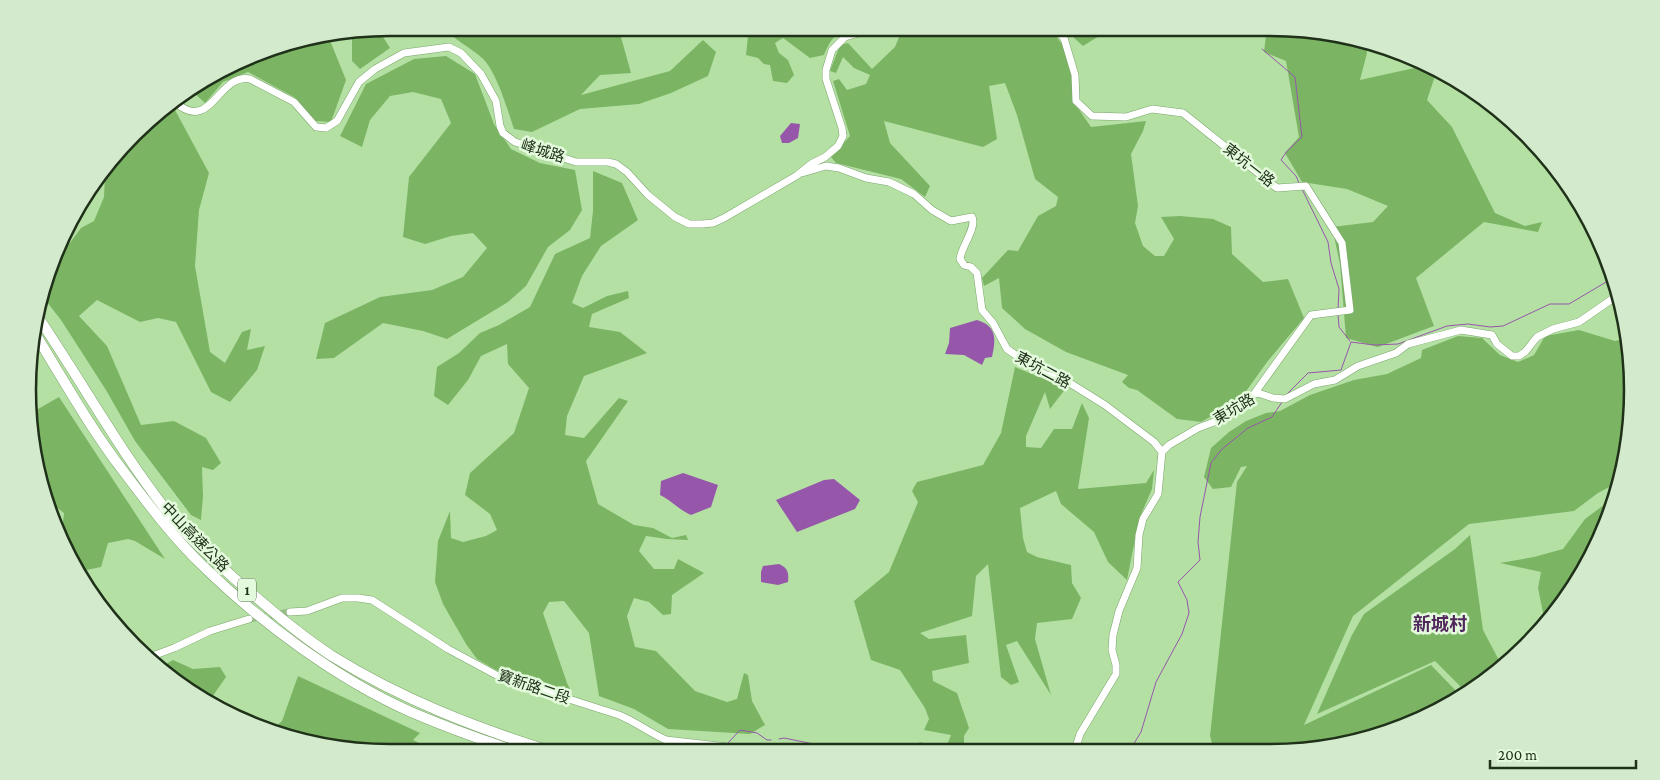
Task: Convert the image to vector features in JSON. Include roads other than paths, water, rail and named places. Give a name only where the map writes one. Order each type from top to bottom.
[{"type":"highway","name":"中山高速公路","points":[[42,324],[140,474],[171,516],[204,550],[262,603],[301,634],[332,655],[408,697],[478,727],[529,744]]},
{"type":"highway","name":"中山高速公路","points":[[40,341],[97,434],[163,522],[201,564],[246,604],[320,661],[388,700],[411,712],[493,744]]},
{"type":"street","name":"峰城路","points":[[179,106],[184,110],[199,111],[208,108],[230,84],[243,77],[294,102],[316,127],[326,128],[337,120],[359,82],[375,69],[404,53],[449,47],[461,53],[481,74],[496,101],[503,133],[515,142],[576,162],[608,162],[616,164],[627,172],[648,195],[675,217],[689,224],[713,223],[796,176],[838,146],[843,136],[842,128],[826,79],[826,70],[832,50],[848,36]]},
{"type":"street","name":"東坑一路","points":[[1062,36],[1074,75],[1076,101],[1092,116],[1126,117],[1152,109],[1183,113],[1276,188],[1306,186],[1342,243],[1350,310],[1311,315],[1254,394]]},
{"type":"street","name":"東坑二路","points":[[796,176],[826,166],[839,168],[866,178],[889,182],[904,188],[932,210],[951,221],[972,217],[974,221],[960,259],[964,265],[971,267],[976,273],[982,310],[993,323],[1007,349],[1044,374],[1065,380],[1105,405],[1154,442],[1162,452]]},
{"type":"street","name":"東坑路","points":[[1162,452],[1169,445],[1198,428],[1222,419],[1254,394],[1258,393],[1273,398],[1285,398],[1314,384],[1335,380],[1358,366],[1396,353],[1408,344],[1461,330],[1492,335],[1497,344],[1512,356],[1519,356],[1526,352],[1537,337],[1553,329],[1579,322],[1612,299]]},
{"type":"street","points":[[1077,744],[1080,734],[1116,674],[1112,650],[1113,635],[1119,611],[1137,568],[1139,535],[1143,519],[1158,494],[1162,452]]},
{"type":"street","name":"寶新路二段","points":[[290,612],[307,611],[342,598],[372,600],[448,649],[500,677],[619,714],[652,734],[666,740],[701,744]]},
{"type":"street","points":[[156,655],[210,631],[249,619]]},
{"type":"waterway","points":[[1262,49],[1295,77],[1302,137],[1287,151],[1281,160],[1296,176],[1299,183]]},
{"type":"waterway","points":[[1302,189],[1328,242],[1331,263],[1339,289],[1338,310]]},
{"type":"waterway","points":[[1287,394],[1308,373],[1341,370],[1351,342],[1374,345],[1398,344],[1447,326],[1468,324],[1490,327],[1503,326],[1550,304],[1569,304],[1607,282]]},
{"type":"waterway","points":[[1338,314],[1339,327],[1350,341]]},
{"type":"waterway","points":[[1134,744],[1141,732],[1156,682],[1182,634],[1189,613],[1187,600],[1178,582],[1200,560],[1198,542],[1200,517],[1211,463],[1221,450],[1248,428],[1272,417],[1282,402]]},
{"type":"waterway","points":[[728,743],[740,730],[757,733],[767,740],[771,740]]},
{"type":"waterway","points":[[779,739],[784,738],[813,744]]},
{"type":"tunnel","points":[[249,619],[290,612]]},
{"type":"district","name":"新城村","points":[[1440,624]]}]
